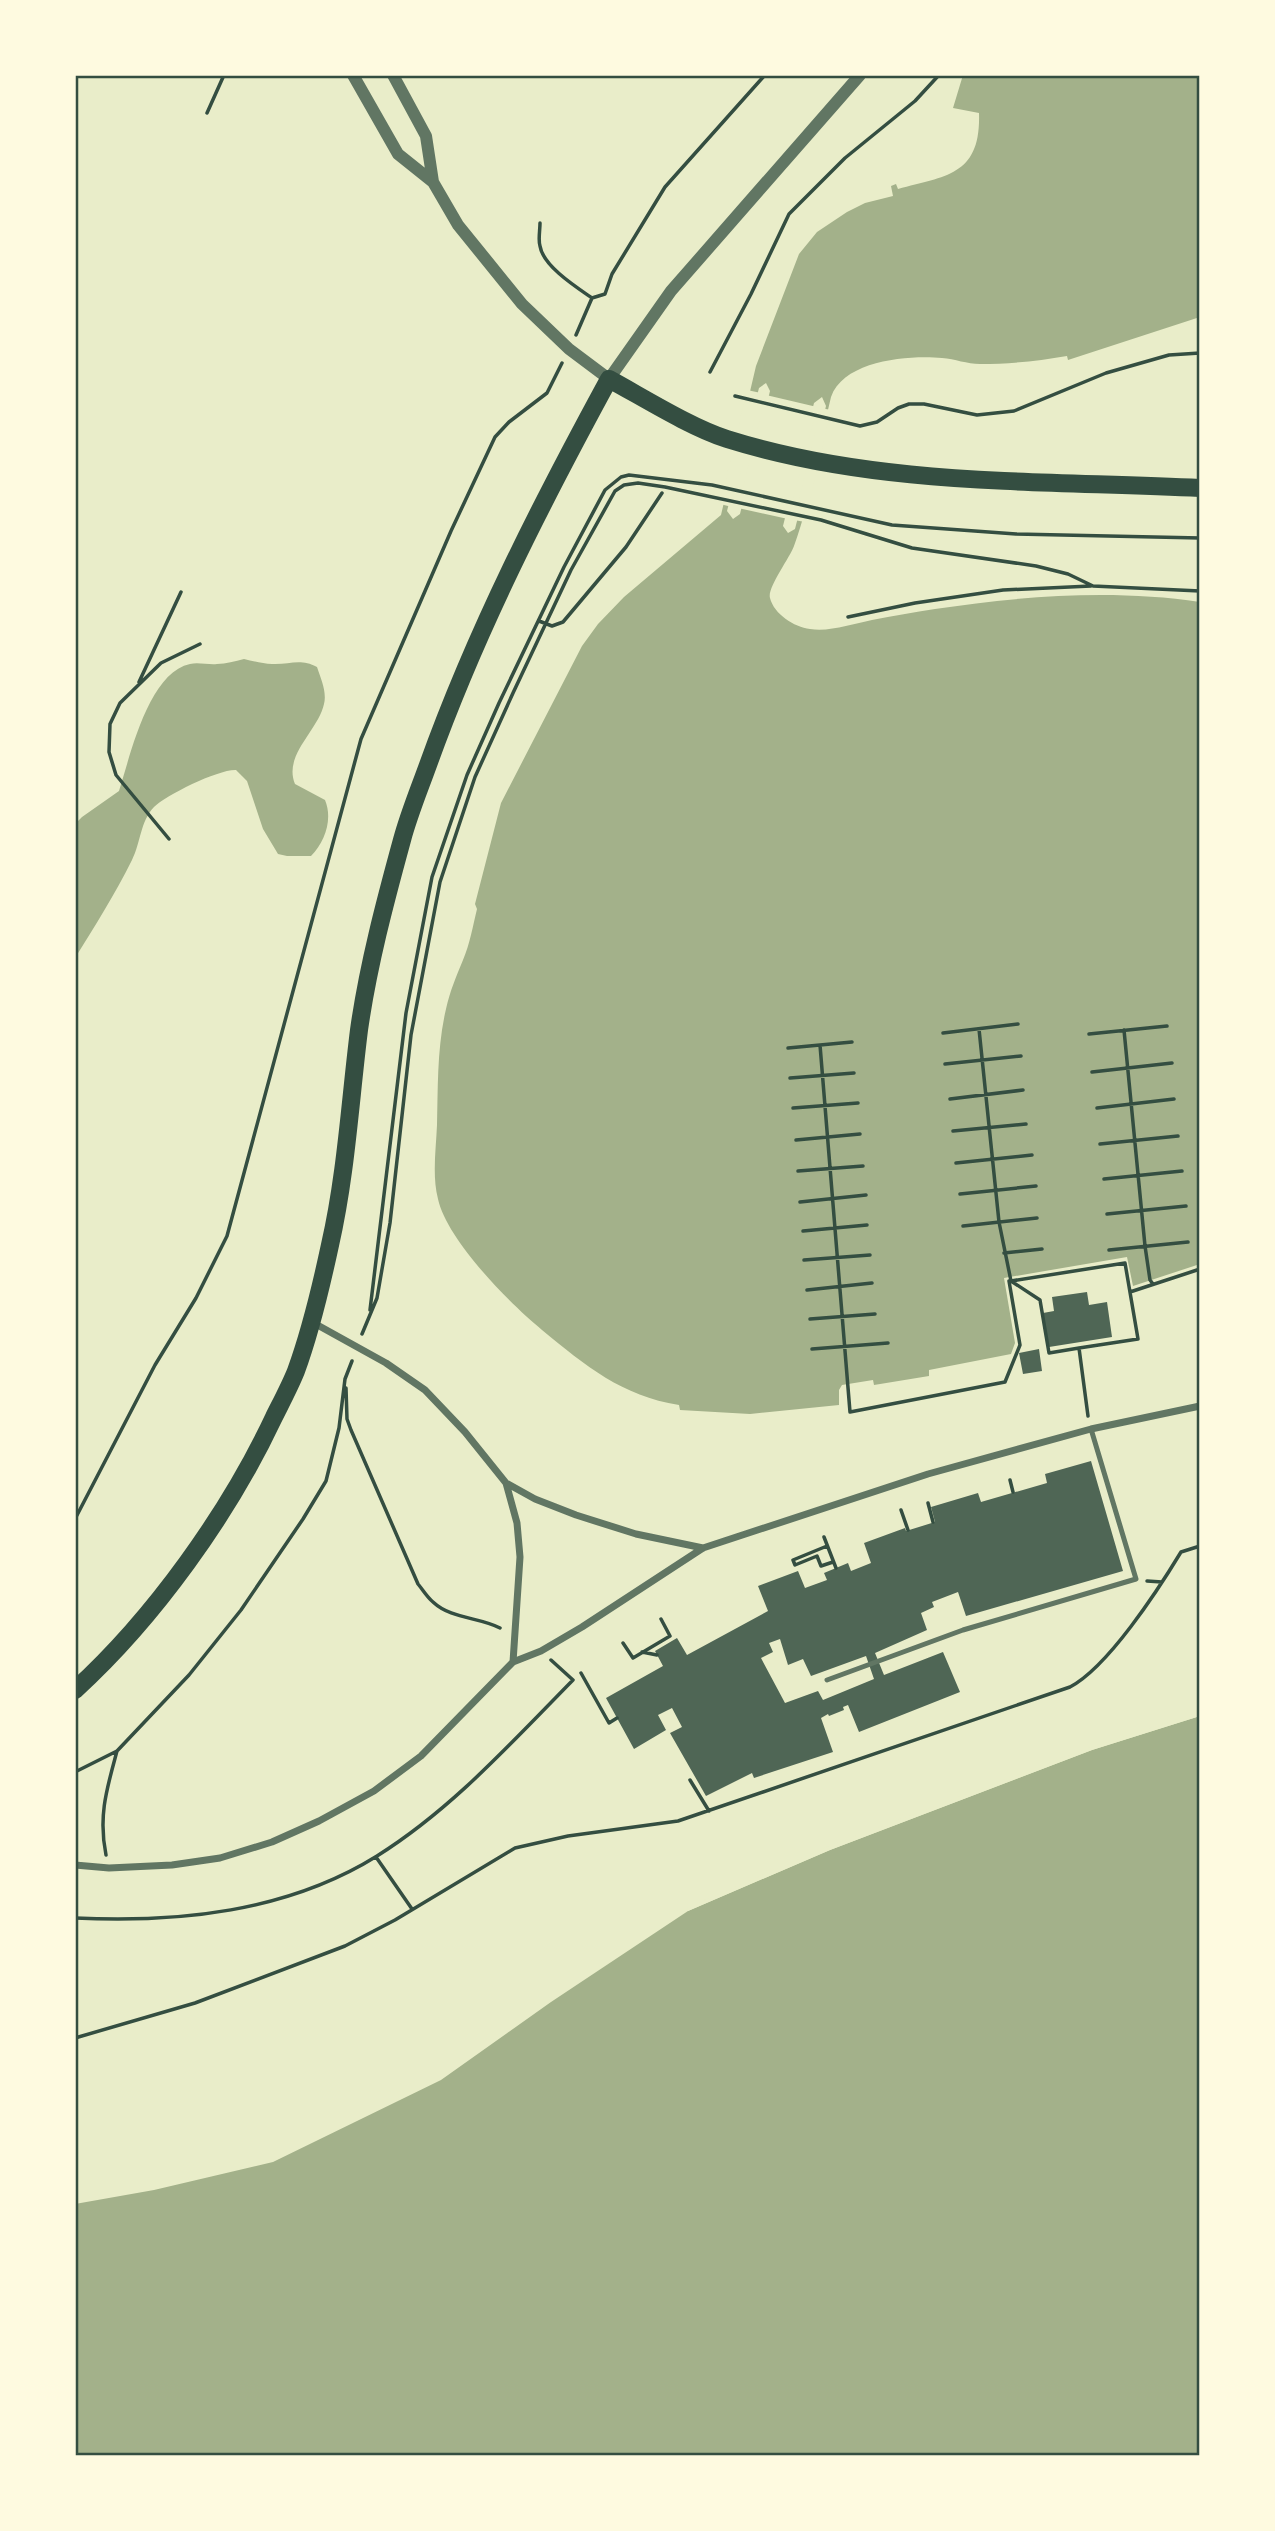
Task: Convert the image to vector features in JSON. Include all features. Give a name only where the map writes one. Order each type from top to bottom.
[{"type":"main road","points":[[75,1690],[104,1664],[160,1598],[219,1516],[260,1446],[295,1373],[312,1321],[333,1231],[345,1157],[360,1027],[378,933],[403,836],[449,706],[500,590],[609,379],[724,438],[835,465],[960,478],[1200,488]]},
{"type":"street","points":[[353,75],[398,154],[433,182],[458,225],[522,304],[569,349],[609,379],[671,291],[860,75]]},
{"type":"street","points":[[393,75],[426,136],[433,182]]},
{"type":"street","points":[[312,1321],[387,1363],[425,1390],[465,1432],[506,1482],[535,1499],[636,1534],[703,1548]]},
{"type":"street","points":[[75,1865],[109,1868],[172,1865],[220,1858],[272,1842],[319,1821],[374,1791],[421,1756],[513,1662],[541,1651],[582,1627],[703,1548],[928,1474],[1091,1429],[1200,1406]]},
{"type":"street","points":[[506,1482],[517,1523],[520,1557],[513,1662]]},
{"type":"lane","points":[[827,1680],[963,1630],[1136,1579],[1091,1429]]},
{"type":"path","points":[[207,113],[224,75]]},
{"type":"path","points":[[592,298],[605,294],[612,274],[666,187],[765,75]]},
{"type":"path","points":[[710,372],[789,214],[845,158],[915,101],[939,75]]},
{"type":"path","points":[[540,223],[540,246],[544,257],[568,282],[592,298]]},
{"type":"path","points":[[589,309],[592,298]]},
{"type":"path","points":[[735,396],[860,426],[877,422],[909,404],[924,404],[977,415],[1014,411],[1106,373],[1169,355],[1200,353]]},
{"type":"path","points":[[75,1519],[155,1365],[196,1298],[227,1236],[361,739],[495,437],[509,422],[547,393]]},
{"type":"path","points":[[1093,586],[1068,574],[1036,566],[912,548],[821,520],[710,495],[638,483],[624,485],[615,491],[571,570],[475,777],[440,882],[411,1035],[390,1223],[377,1298],[370,1315],[405,1013],[432,877],[467,775],[592,514],[612,483],[629,475],[712,485],[892,525],[989,532],[1200,538]]},
{"type":"path","points":[[539,621],[552,626],[563,622],[626,547],[662,493]]},
{"type":"path","points":[[848,617],[915,603],[1003,590],[1093,586],[1200,591]]},
{"type":"path","points":[[138,685],[181,592]]},
{"type":"path","points":[[169,839],[116,775],[109,752],[110,724],[120,704],[161,663],[200,644]]},
{"type":"path","points":[[943,1033],[1018,1024]]},
{"type":"path","points":[[1088,1034],[1167,1026]]},
{"type":"path","points":[[820,1045],[850,1412],[1005,1382],[1020,1345],[999,1222],[979,1029]]},
{"type":"path","points":[[1125,1030],[1145,1246],[1152,1282]]},
{"type":"path","points":[[788,1048],[852,1042]]},
{"type":"path","points":[[945,1064],[1021,1056]]},
{"type":"path","points":[[1092,1072],[1172,1063]]},
{"type":"path","points":[[790,1077],[854,1073]]},
{"type":"path","points":[[950,1099],[1023,1090]]},
{"type":"path","points":[[1097,1108],[1174,1099]]},
{"type":"path","points":[[793,1108],[858,1103]]},
{"type":"path","points":[[953,1131],[1026,1124]]},
{"type":"path","points":[[796,1140],[860,1134]]},
{"type":"path","points":[[1100,1144],[1178,1136]]},
{"type":"path","points":[[956,1163],[1032,1155]]},
{"type":"path","points":[[798,1171],[863,1166]]},
{"type":"path","points":[[1104,1179],[1182,1171]]},
{"type":"path","points":[[960,1194],[1036,1186]]},
{"type":"path","points":[[800,1202],[866,1195]]},
{"type":"path","points":[[1107,1214],[1186,1206]]},
{"type":"path","points":[[963,1226],[1037,1218]]},
{"type":"path","points":[[803,1231],[867,1225]]},
{"type":"path","points":[[1109,1250],[1188,1242]]},
{"type":"path","points":[[1004,1253],[1042,1249]]},
{"type":"path","points":[[804,1260],[870,1255]]},
{"type":"path","points":[[1125,1262],[1138,1339],[1049,1353],[1041,1300],[1010,1279],[1125,1262]]},
{"type":"path","points":[[1130,1293],[1152,1282],[1200,1269]]},
{"type":"path","points":[[807,1290],[872,1283]]},
{"type":"path","points":[[810,1319],[875,1314]]},
{"type":"path","points":[[812,1349],[888,1343]]},
{"type":"path","points":[[1079,1348],[1091,1429]]},
{"type":"path","points":[[75,1772],[117,1751],[198,1664],[241,1610],[326,1480],[339,1428],[345,1380],[347,1419],[418,1584],[433,1602],[448,1611],[489,1622]]},
{"type":"path","points":[[1010,1480],[1013,1492]]},
{"type":"path","points":[[928,1503],[933,1522]]},
{"type":"path","points":[[901,1510],[908,1530]]},
{"type":"path","points":[[824,1537],[836,1568]]},
{"type":"path","points":[[827,1546],[793,1560],[795,1565],[817,1556],[821,1566],[834,1562]]},
{"type":"path","points":[[75,2038],[195,2003],[345,1946],[515,1848],[568,1836],[658,1825],[709,1811],[1070,1687],[1095,1670],[1162,1583],[1181,1552],[1200,1546]]},
{"type":"path","points":[[623,1643],[633,1658],[670,1636],[661,1619]]},
{"type":"path","points":[[642,1652],[657,1655]]},
{"type":"path","points":[[75,1918],[125,1921],[217,1914],[318,1886],[376,1857],[433,1815],[511,1744],[573,1679],[564,1670]]},
{"type":"path","points":[[580,1673],[609,1723],[617,1718]]},
{"type":"path","points":[[600,1707],[608,1702]]},
{"type":"path","points":[[109,1868],[102,1828],[104,1800],[117,1751]]},
{"type":"path","points":[[690,1780],[709,1811]]},
{"type":"path","points":[[376,1857],[412,1909]]},
{"type":"shaded area","points":[[963,75],[1200,75],[1200,317],[1068,360],[1067,356],[980,364],[928,357],[896,359],[879,362],[849,375],[838,385],[831,397],[800,528],[791,552],[772,587],[770,598],[776,609],[791,623],[818,630],[935,609],[1034,598],[1101,595],[1200,602],[1200,1264],[1133,1286],[1127,1257],[1004,1278],[1015,1343],[1011,1354],[929,1370],[929,1376],[874,1385],[873,1380],[842,1385],[839,1390],[839,1405],[750,1414],[680,1410],[679,1405],[640,1395],[622,1387],[574,1356],[497,1288],[466,1252],[454,1233],[438,1199],[435,1172],[439,1052],[443,1023],[451,990],[469,941],[477,909],[475,904],[501,803],[582,646],[598,624],[624,597],[721,515],[756,366],[799,254],[817,232],[847,212],[865,203],[893,196],[891,186],[896,184],[898,189],[946,176],[967,161],[978,134],[979,113],[953,108]],"holes":[[[766,383],[770,391],[740,514],[733,519],[727,511],[759,388]],[[822,397],[826,406],[795,529],[788,533],[783,526],[814,403]]]},
{"type":"shaded area","points":[[244,659],[269,664],[305,663],[317,667],[324,690],[324,704],[321,714],[297,753],[293,773],[295,784],[325,800],[328,822],[320,844],[311,856],[278,854],[263,829],[247,781],[236,770],[193,784],[169,796],[149,813],[132,860],[75,958],[75,824],[119,791],[143,718],[152,699],[175,671],[190,664],[220,664]]},
{"type":"shaded area","points":[[1200,1716],[1200,2456],[75,2456],[75,2204],[154,2190],[273,2162],[441,2080],[551,2002],[688,1911],[830,1850],[1092,1750]]},
{"type":"pier","points":[[747,390],[761,393],[732,507],[720,504]]},
{"type":"pier","points":[[766,395],[817,407],[788,519],[738,508]]},
{"type":"pier","points":[[821,408],[831,410],[805,522],[794,520]]},
{"type":"pier","points":[[1200,1712],[1200,1716],[1092,1750],[830,1850],[688,1911],[686,1908],[829,1846],[1091,1747]]},
{"type":"building","points":[[1087,1292],[1089,1305],[1107,1302],[1112,1337],[1049,1347],[1043,1313],[1054,1311],[1052,1297]]},
{"type":"building","points":[[1039,1349],[1042,1371],[1023,1374],[1019,1353]]},
{"type":"building","points":[[1091,1461],[1123,1571],[966,1616],[958,1592],[932,1602],[934,1607],[921,1613],[927,1630],[875,1653],[884,1675],[943,1652],[960,1692],[859,1732],[848,1705],[843,1707],[844,1710],[821,1718],[833,1752],[754,1778],[752,1773],[706,1796],[670,1733],[682,1727],[672,1708],[658,1715],[666,1730],[634,1749],[606,1698],[663,1666],[655,1651],[677,1638],[687,1655],[768,1611],[758,1586],[798,1571],[805,1588],[827,1580],[824,1573],[848,1563],[851,1571],[871,1563],[864,1543],[905,1528],[906,1531],[935,1522],[931,1507],[978,1493],[981,1502],[1047,1483],[1045,1474]],"holes":[[[780,1639],[788,1665],[803,1659],[811,1676],[866,1656],[874,1679],[823,1700],[818,1691],[785,1703],[761,1658],[773,1652],[769,1643]]]}]
